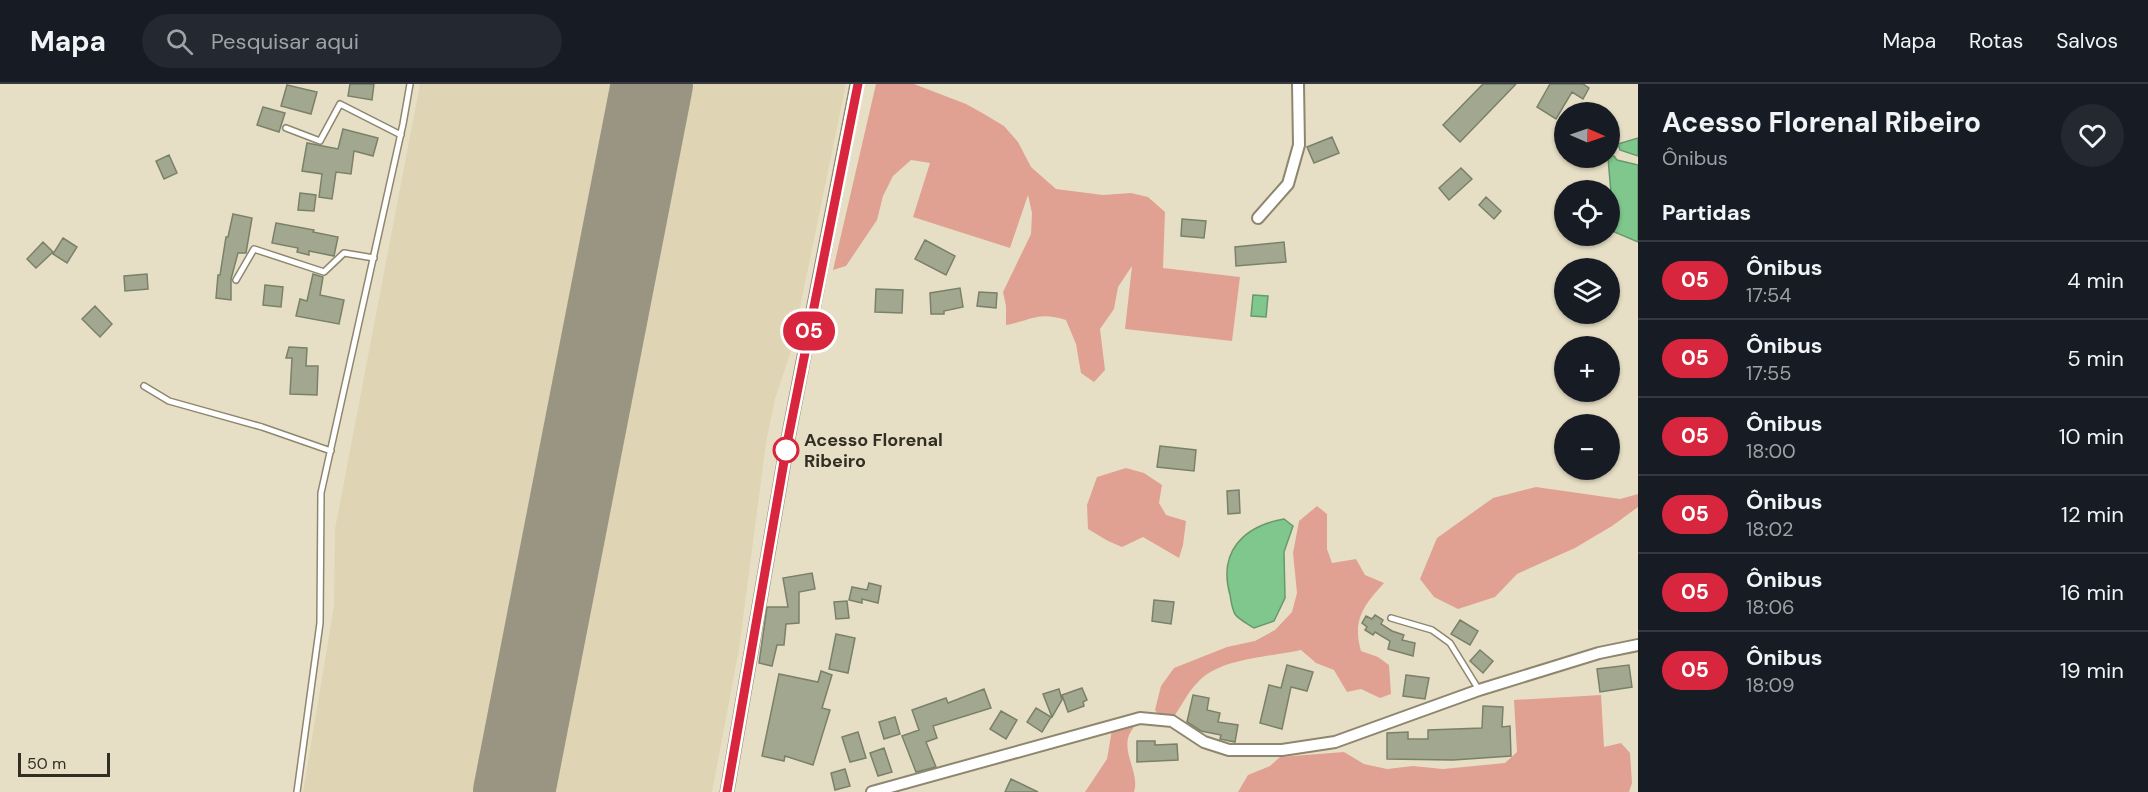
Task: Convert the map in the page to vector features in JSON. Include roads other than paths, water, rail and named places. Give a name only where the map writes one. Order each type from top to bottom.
[{"type":"street","points":[[727,792],[787,444],[858,84]]},
{"type":"street","points":[[1258,218],[1288,184],[1299,145],[1298,84]]},
{"type":"street","points":[[872,792],[1140,718],[1172,721],[1204,742],[1229,750],[1282,750],[1335,742],[1479,690],[1599,653],[1638,645]]},
{"type":"lane","points":[[297,792],[320,623],[321,493],[401,135],[410,84]]},
{"type":"lane","points":[[286,128],[320,141],[340,104],[401,135]]},
{"type":"lane","points":[[236,280],[255,249],[324,272],[344,253],[374,258]]},
{"type":"lane","points":[[144,386],[169,401],[262,427],[331,451]]},
{"type":"lane","points":[[1390,618],[1432,630],[1450,643],[1479,690]]},
{"type":"place","name":"Acesso Florenal Ribeiro","points":[[786,450]]}]
